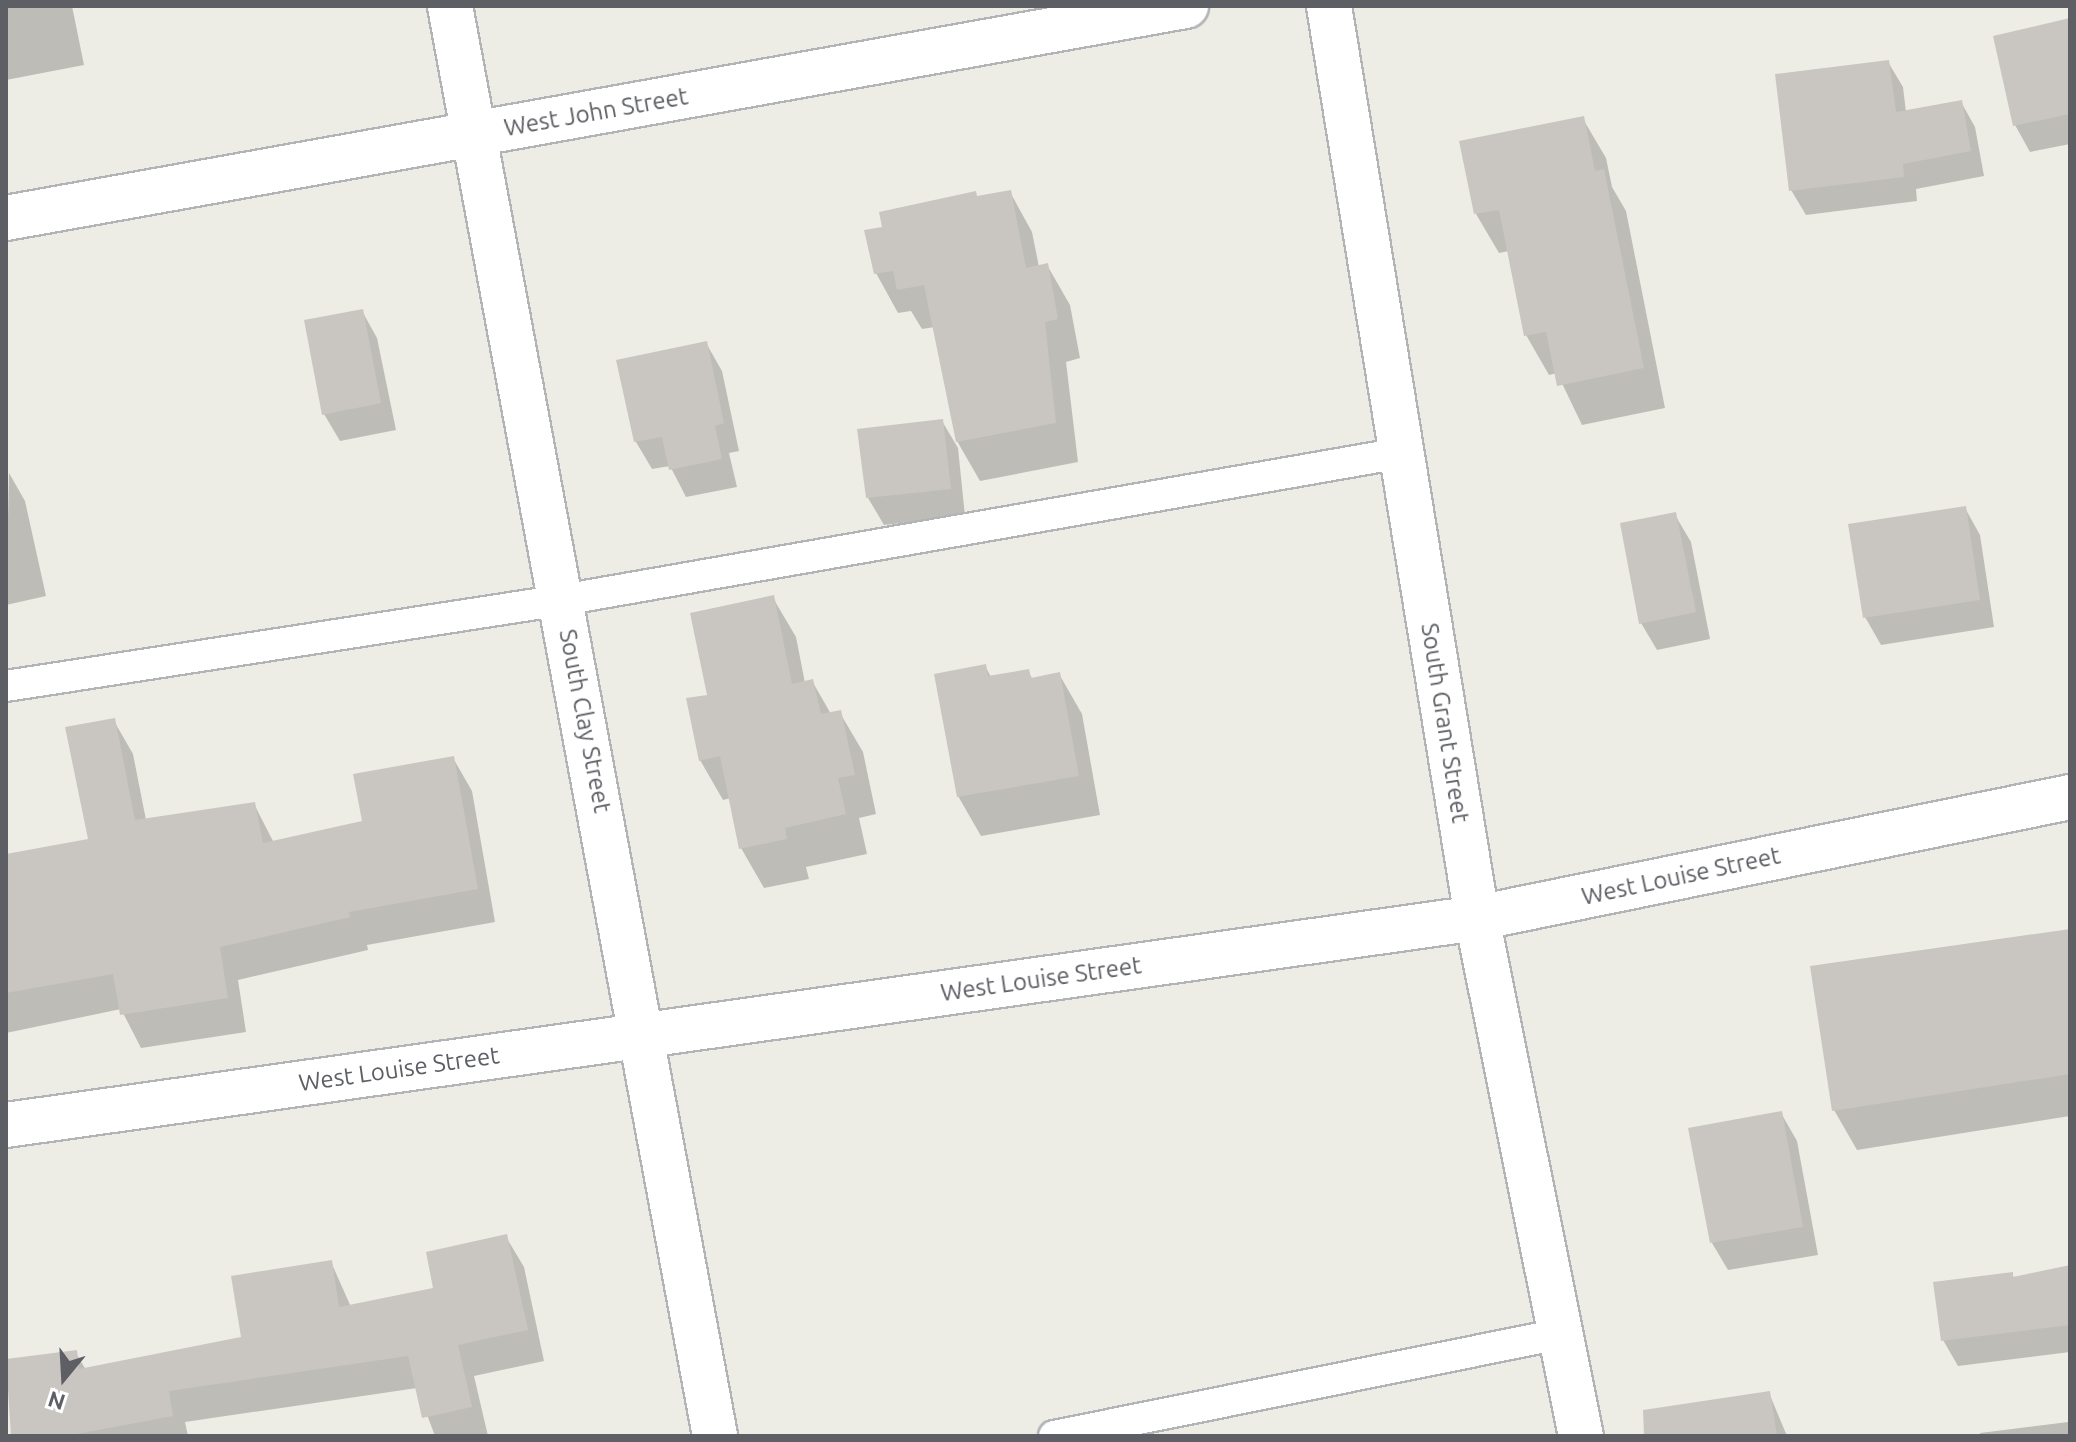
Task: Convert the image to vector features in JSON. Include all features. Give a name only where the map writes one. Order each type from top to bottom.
[{"type":"street","name":"South Clay Street","points":[[450,6],[644,1035],[715,1436]]},
{"type":"street","name":"West John Street","points":[[6,218],[1186,6]]},
{"type":"street","name":"South Grant Street","points":[[1329,6],[1477,918],[1581,1436]]},
{"type":"street","name":"West Louise Street","points":[[6,1125],[1477,918],[2070,797]]},
{"type":"lane","points":[[6,686],[562,600],[1401,453]]},
{"type":"lane","points":[[1054,1436],[1560,1334]]},
{"type":"building","points":[[2070,18],[2070,114],[2013,126],[1993,36]]},
{"type":"building","points":[[1889,60],[1896,112],[1962,100],[1971,151],[1903,164],[1904,177],[1789,191],[1775,74]]},
{"type":"building","points":[[1584,116],[1595,171],[1604,169],[1644,368],[1557,386],[1546,332],[1524,336],[1499,210],[1474,214],[1459,141]]},
{"type":"building","points":[[1011,190],[1026,268],[1048,263],[1058,319],[1045,322],[1056,423],[956,442],[924,285],[897,290],[893,271],[874,274],[864,230],[882,227],[879,212],[976,191],[977,196]]},
{"type":"building","points":[[363,309],[381,403],[322,415],[304,320]]},
{"type":"building","points":[[707,341],[724,423],[715,426],[722,459],[669,470],[662,437],[634,442],[616,360]]},
{"type":"building","points":[[943,419],[951,489],[866,498],[857,429]]},
{"type":"building","points":[[1966,506],[1980,600],[1863,618],[1848,524]]},
{"type":"building","points":[[1676,512],[1696,612],[1639,624],[1620,523]]},
{"type":"building","points":[[774,595],[792,684],[813,679],[821,714],[841,710],[855,775],[838,778],[846,814],[785,828],[787,839],[739,849],[720,756],[699,761],[686,698],[707,695],[690,613]]},
{"type":"building","points":[[986,664],[988,676],[1029,669],[1031,678],[1060,672],[1079,776],[957,797],[934,674]]},
{"type":"building","points":[[115,718],[135,820],[255,802],[263,843],[362,821],[353,774],[454,756],[478,889],[349,912],[350,917],[220,947],[228,998],[120,1015],[113,974],[6,993],[6,854],[88,839],[65,727]]},
{"type":"building","points":[[2070,929],[2070,1074],[1832,1111],[1810,966]]},
{"type":"building","points":[[1782,1111],[1803,1227],[1710,1243],[1688,1128]]},
{"type":"building","points":[[507,1234],[528,1330],[458,1345],[472,1407],[422,1418],[408,1356],[169,1391],[173,1416],[66,1436],[11,1436],[6,1359],[77,1350],[79,1369],[241,1337],[231,1276],[332,1260],[339,1307],[433,1288],[426,1252]]},
{"type":"building","points":[[2070,1265],[2070,1325],[1941,1341],[1933,1282],[2013,1272],[2013,1277]]},
{"type":"building","points":[[1770,1391],[1777,1436],[1644,1436],[1643,1410]]}]
